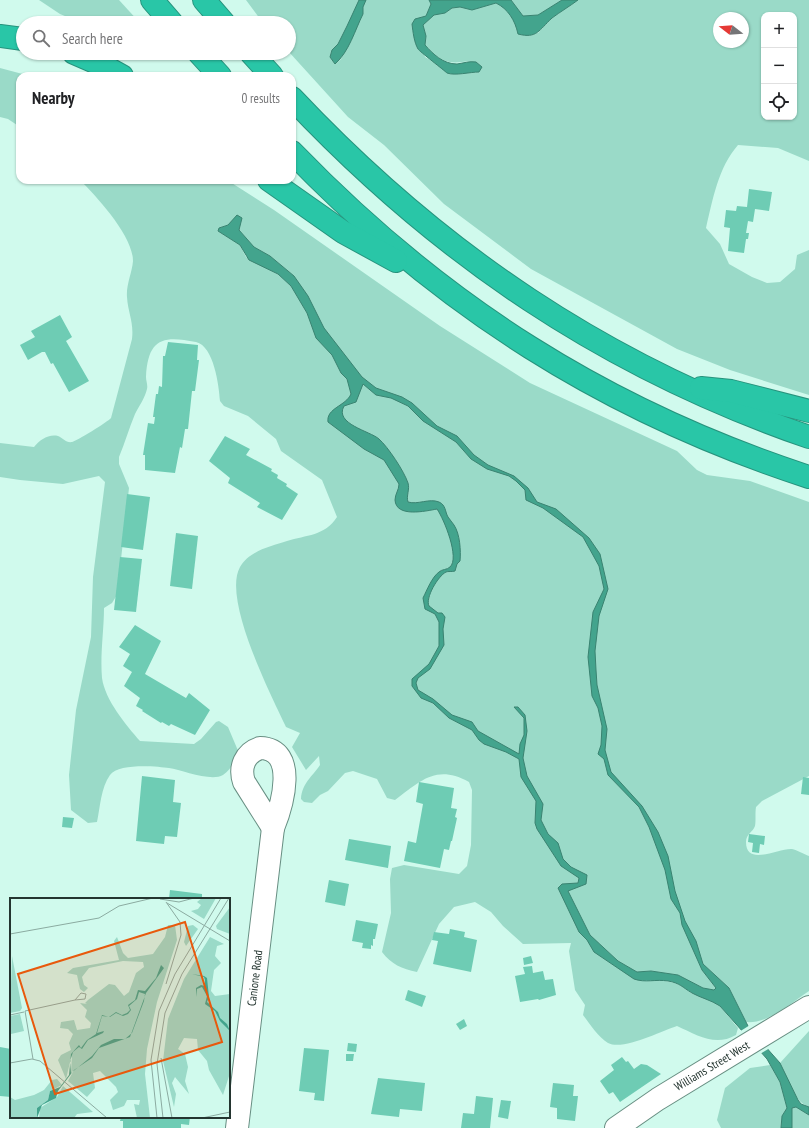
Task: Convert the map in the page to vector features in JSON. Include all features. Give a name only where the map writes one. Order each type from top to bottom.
[{"type":"highway","points":[[152,0],[166,16]]},
{"type":"highway","points":[[204,0],[218,16]]},
{"type":"highway","points":[[0,36],[16,38]]},
{"type":"highway","points":[[90,60],[115,72]]},
{"type":"highway","points":[[205,60],[216,72]]},
{"type":"highway","points":[[257,60],[268,72]]},
{"type":"highway","points":[[296,102],[379,184],[420,220],[484,270],[557,319],[640,366],[688,389],[736,410],[809,437]]},
{"type":"highway","points":[[296,156],[354,213],[424,273],[499,328],[579,377],[653,415],[699,437],[809,477]]},
{"type":"highway","points":[[275,184],[363,244],[424,273]]},
{"type":"highway","points":[[688,389],[716,388],[809,411]]},
{"type":"street","name":"Canione Road","points":[[236,1128],[273,828]]},
{"type":"street","name":"Williams Street West","points":[[616,1128],[658,1099],[809,1007]]},
{"type":"shaded area","points":[[39,0],[119,0],[134,16],[65,16]]},
{"type":"shaded area","points":[[246,0],[429,0],[431,4],[426,16],[415,20],[425,57],[439,65],[447,72],[469,61],[449,62],[435,55],[425,45],[426,36],[423,25],[434,14],[445,13],[452,8],[460,7],[472,10],[496,3],[504,8],[510,15],[518,33],[538,33],[552,18],[578,0],[809,0],[809,161],[778,148],[738,145],[731,154],[717,184],[706,228],[720,244],[729,264],[752,277],[767,283],[780,282],[795,269],[797,255],[809,250],[809,395],[730,370],[677,349],[531,269],[444,204],[384,145],[348,117],[296,60],[296,16],[258,16]],"holes":[[[349,41],[341,59],[335,64],[330,57],[332,50],[339,44]]]},
{"type":"shaded area","points":[[359,0],[366,0],[363,7],[363,14],[348,47],[335,64],[330,57],[332,50],[338,44]]},
{"type":"shaded area","points":[[429,0],[511,0],[523,16],[538,15],[562,0],[578,0],[552,18],[541,30],[530,35],[518,34],[515,24],[510,16],[504,8],[496,3],[472,10],[460,7],[452,8],[445,13],[434,15],[423,25],[426,36],[425,45],[439,58],[452,64],[476,62],[482,67],[479,72],[454,74],[447,73],[418,49],[412,24],[415,19],[426,16],[431,4]]},
{"type":"shaded area","points":[[511,0],[562,0],[538,15],[523,16]]},
{"type":"shaded area","points":[[0,68],[16,72],[16,124],[8,119],[0,117]]},
{"type":"shaded area","points":[[84,184],[233,184],[274,210],[440,326],[530,383],[677,451],[697,470],[707,475],[750,481],[809,502],[809,776],[762,801],[756,807],[755,826],[747,837],[746,842],[747,849],[751,854],[757,855],[792,849],[809,856],[809,991],[787,1007],[763,1020],[746,1022],[729,988],[703,964],[696,944],[691,944],[702,970],[716,988],[714,990],[703,988],[678,975],[651,971],[637,972],[618,961],[599,943],[589,943],[640,981],[665,981],[680,984],[691,993],[711,1000],[720,1006],[738,1028],[736,1035],[721,1040],[713,1040],[699,1036],[677,1026],[642,1039],[615,1045],[608,1043],[601,1037],[583,1015],[585,1005],[575,990],[569,951],[571,943],[523,944],[503,926],[491,912],[475,902],[454,907],[439,924],[417,972],[397,965],[385,956],[382,952],[391,913],[390,879],[392,868],[404,865],[459,874],[467,866],[471,845],[472,790],[469,782],[457,777],[438,775],[421,781],[395,800],[387,798],[377,779],[353,771],[345,773],[328,791],[320,795],[312,803],[304,802],[301,799],[305,784],[320,765],[319,756],[306,770],[292,747],[300,733],[286,727],[260,671],[237,601],[236,582],[240,567],[244,561],[255,553],[274,545],[315,534],[327,528],[337,517],[322,480],[281,451],[276,439],[248,416],[224,406],[220,401],[217,377],[211,358],[202,345],[196,342],[174,339],[166,340],[154,347],[147,364],[146,392],[135,414],[119,457],[119,464],[129,488],[117,595],[112,603],[104,608],[101,660],[102,678],[107,695],[123,720],[140,741],[194,744],[201,739],[216,722],[219,721],[228,727],[239,753],[228,771],[218,777],[196,775],[169,768],[138,766],[114,771],[107,780],[103,791],[97,822],[88,823],[71,810],[69,775],[76,710],[91,637],[93,577],[105,482],[99,476],[63,484],[0,477],[0,443],[34,447],[44,438],[51,436],[58,436],[68,442],[72,442],[111,418],[132,339],[127,292],[133,261],[127,240],[121,229]],"holes":[[[227,225],[239,230],[254,247],[270,256],[294,276],[308,314],[291,286],[278,274],[246,257],[240,245],[218,231],[219,228]]]},
{"type":"shaded area","points":[[237,215],[242,218],[239,230],[254,247],[270,256],[294,276],[308,296],[324,328],[362,377],[376,388],[402,397],[412,403],[437,426],[457,436],[474,455],[488,465],[514,476],[528,488],[537,502],[556,509],[589,538],[600,554],[608,589],[599,616],[595,651],[597,685],[607,729],[605,750],[611,772],[642,806],[658,832],[668,856],[675,891],[685,921],[696,941],[703,964],[729,988],[749,1028],[780,1063],[801,1104],[809,1107],[809,1115],[796,1107],[792,1108],[792,1128],[781,1128],[782,1116],[787,1108],[780,1082],[767,1059],[720,1006],[675,983],[668,981],[642,981],[634,979],[594,952],[587,940],[579,932],[558,888],[562,884],[578,883],[579,878],[561,866],[537,829],[535,823],[536,801],[521,777],[519,759],[506,752],[484,744],[472,730],[449,718],[433,703],[421,698],[412,686],[412,679],[429,664],[439,646],[439,622],[435,614],[425,609],[423,598],[436,574],[450,567],[453,562],[452,547],[447,529],[437,509],[412,512],[400,509],[395,500],[399,484],[384,460],[364,449],[328,422],[330,413],[351,394],[347,379],[341,373],[332,355],[316,338],[307,313],[291,286],[278,274],[249,260],[240,245],[218,231],[219,228],[228,225]],"holes":[[[363,384],[376,395],[391,398],[408,406],[423,421],[456,442],[471,459],[487,469],[509,476],[516,481],[525,490],[526,500],[543,508],[583,537],[599,566],[604,589],[593,612],[588,657],[592,696],[598,708],[602,726],[601,745],[598,754],[604,759],[608,775],[639,807],[649,827],[665,870],[671,899],[680,913],[682,925],[702,970],[716,988],[714,990],[703,988],[678,975],[651,971],[637,972],[618,961],[590,935],[568,891],[586,884],[587,875],[571,867],[563,859],[558,843],[548,834],[541,820],[543,804],[527,776],[523,758],[527,731],[525,715],[518,707],[514,707],[524,718],[524,735],[520,744],[519,754],[478,731],[472,722],[452,715],[433,699],[418,690],[416,683],[418,678],[430,669],[444,645],[443,629],[445,617],[442,613],[438,613],[429,606],[429,598],[439,578],[447,572],[455,571],[457,564],[460,561],[460,543],[458,533],[448,517],[443,505],[435,501],[416,503],[408,502],[408,483],[391,453],[375,436],[354,426],[344,418],[342,412],[344,406],[356,402]]]},
{"type":"shaded area","points":[[809,1031],[809,1107],[803,1104],[794,1094],[780,1063]]},
{"type":"shaded area","points":[[770,1065],[780,1082],[787,1108],[782,1116],[781,1128],[721,1128],[717,1120],[725,1088],[750,1068]]},
{"type":"shaded area","points":[[796,1107],[809,1115],[809,1128],[792,1128],[792,1108]]},
{"type":"pier","points":[[750,1025],[770,1048],[760,1054],[739,1032]]},
{"type":"building","points":[[749,189],[772,192],[769,211],[755,209],[753,222],[748,221],[746,233],[749,233],[748,239],[746,239],[744,253],[728,251],[730,228],[724,227],[726,210],[736,211],[737,206],[747,207]]},
{"type":"building","points":[[60,315],[72,337],[66,341],[89,381],[69,392],[53,363],[51,364],[45,352],[42,352],[28,360],[20,345],[35,337],[31,331]]},
{"type":"building","points":[[168,342],[198,345],[197,360],[199,360],[195,391],[192,391],[188,429],[185,429],[182,448],[180,447],[175,473],[145,470],[145,455],[143,455],[148,423],[154,424],[155,417],[153,417],[156,394],[158,394],[159,386],[162,387],[163,356],[165,356]]},
{"type":"building","points":[[225,436],[250,449],[246,455],[272,469],[271,471],[278,475],[277,478],[287,484],[286,486],[298,494],[282,520],[257,507],[260,503],[228,483],[230,478],[209,461]]},
{"type":"building","points":[[127,494],[150,497],[143,550],[121,547]]},
{"type":"building","points":[[176,533],[198,536],[192,589],[170,586]]},
{"type":"building","points":[[120,557],[142,559],[136,612],[114,610]]},
{"type":"building","points":[[135,625],[161,641],[145,674],[186,698],[189,693],[210,710],[195,735],[171,724],[169,726],[162,722],[161,723],[142,711],[143,710],[136,706],[140,698],[124,686],[132,672],[123,666],[130,654],[119,647]]},
{"type":"building","points":[[142,776],[175,780],[173,802],[181,803],[177,837],[165,836],[164,844],[136,841]]},
{"type":"building","points":[[803,777],[809,778],[809,795],[801,794]]},
{"type":"building","points":[[419,782],[454,788],[451,808],[457,809],[455,817],[457,818],[449,850],[444,849],[440,868],[404,861],[408,841],[416,843],[423,804],[416,802]]},
{"type":"building","points":[[63,817],[74,818],[72,828],[62,827]]},
{"type":"building","points":[[749,834],[765,836],[764,845],[760,844],[759,853],[752,852],[753,843],[748,842]]},
{"type":"building","points":[[349,839],[391,846],[388,868],[345,860]]},
{"type":"building","points":[[329,880],[349,884],[345,906],[325,902]]},
{"type":"building","points":[[170,890],[202,894],[202,898],[169,898]]},
{"type":"building","points":[[356,920],[378,924],[371,949],[362,948],[363,943],[352,941]]},
{"type":"building","points":[[450,929],[465,932],[464,937],[477,940],[471,972],[433,964],[438,941],[432,940],[434,932],[449,934]]},
{"type":"building","points":[[531,956],[533,963],[524,965],[523,958]]},
{"type":"building","points":[[532,966],[533,973],[543,971],[545,980],[553,979],[556,995],[539,1000],[520,1002],[515,976],[525,974],[523,967]]},
{"type":"building","points":[[408,990],[426,996],[422,1007],[405,1000]]},
{"type":"building","points":[[464,1019],[467,1026],[460,1030],[456,1024]]},
{"type":"building","points":[[348,1043],[357,1044],[356,1052],[347,1051]]},
{"type":"building","points":[[0,1047],[10,1049],[10,1097],[0,1096]]},
{"type":"building","points":[[304,1048],[329,1050],[324,1101],[314,1100],[315,1093],[299,1091]]},
{"type":"building","points":[[346,1054],[354,1054],[353,1061],[346,1061]]},
{"type":"building","points":[[622,1057],[626,1062],[628,1061],[634,1069],[641,1064],[647,1065],[661,1074],[620,1102],[613,1092],[609,1094],[600,1081],[614,1070],[611,1065]]},
{"type":"building","points":[[378,1078],[425,1083],[422,1111],[400,1109],[399,1117],[371,1114]]},
{"type":"building","points":[[553,1083],[574,1085],[573,1096],[578,1096],[575,1121],[557,1119],[557,1108],[550,1107]]},
{"type":"building","points":[[476,1096],[493,1098],[490,1128],[461,1128],[463,1113],[474,1114]]},
{"type":"building","points":[[501,1100],[511,1101],[508,1119],[498,1117]]},
{"type":"building","points":[[121,1118],[190,1118],[189,1125],[181,1124],[181,1128],[123,1128],[123,1121],[120,1121]]}]
